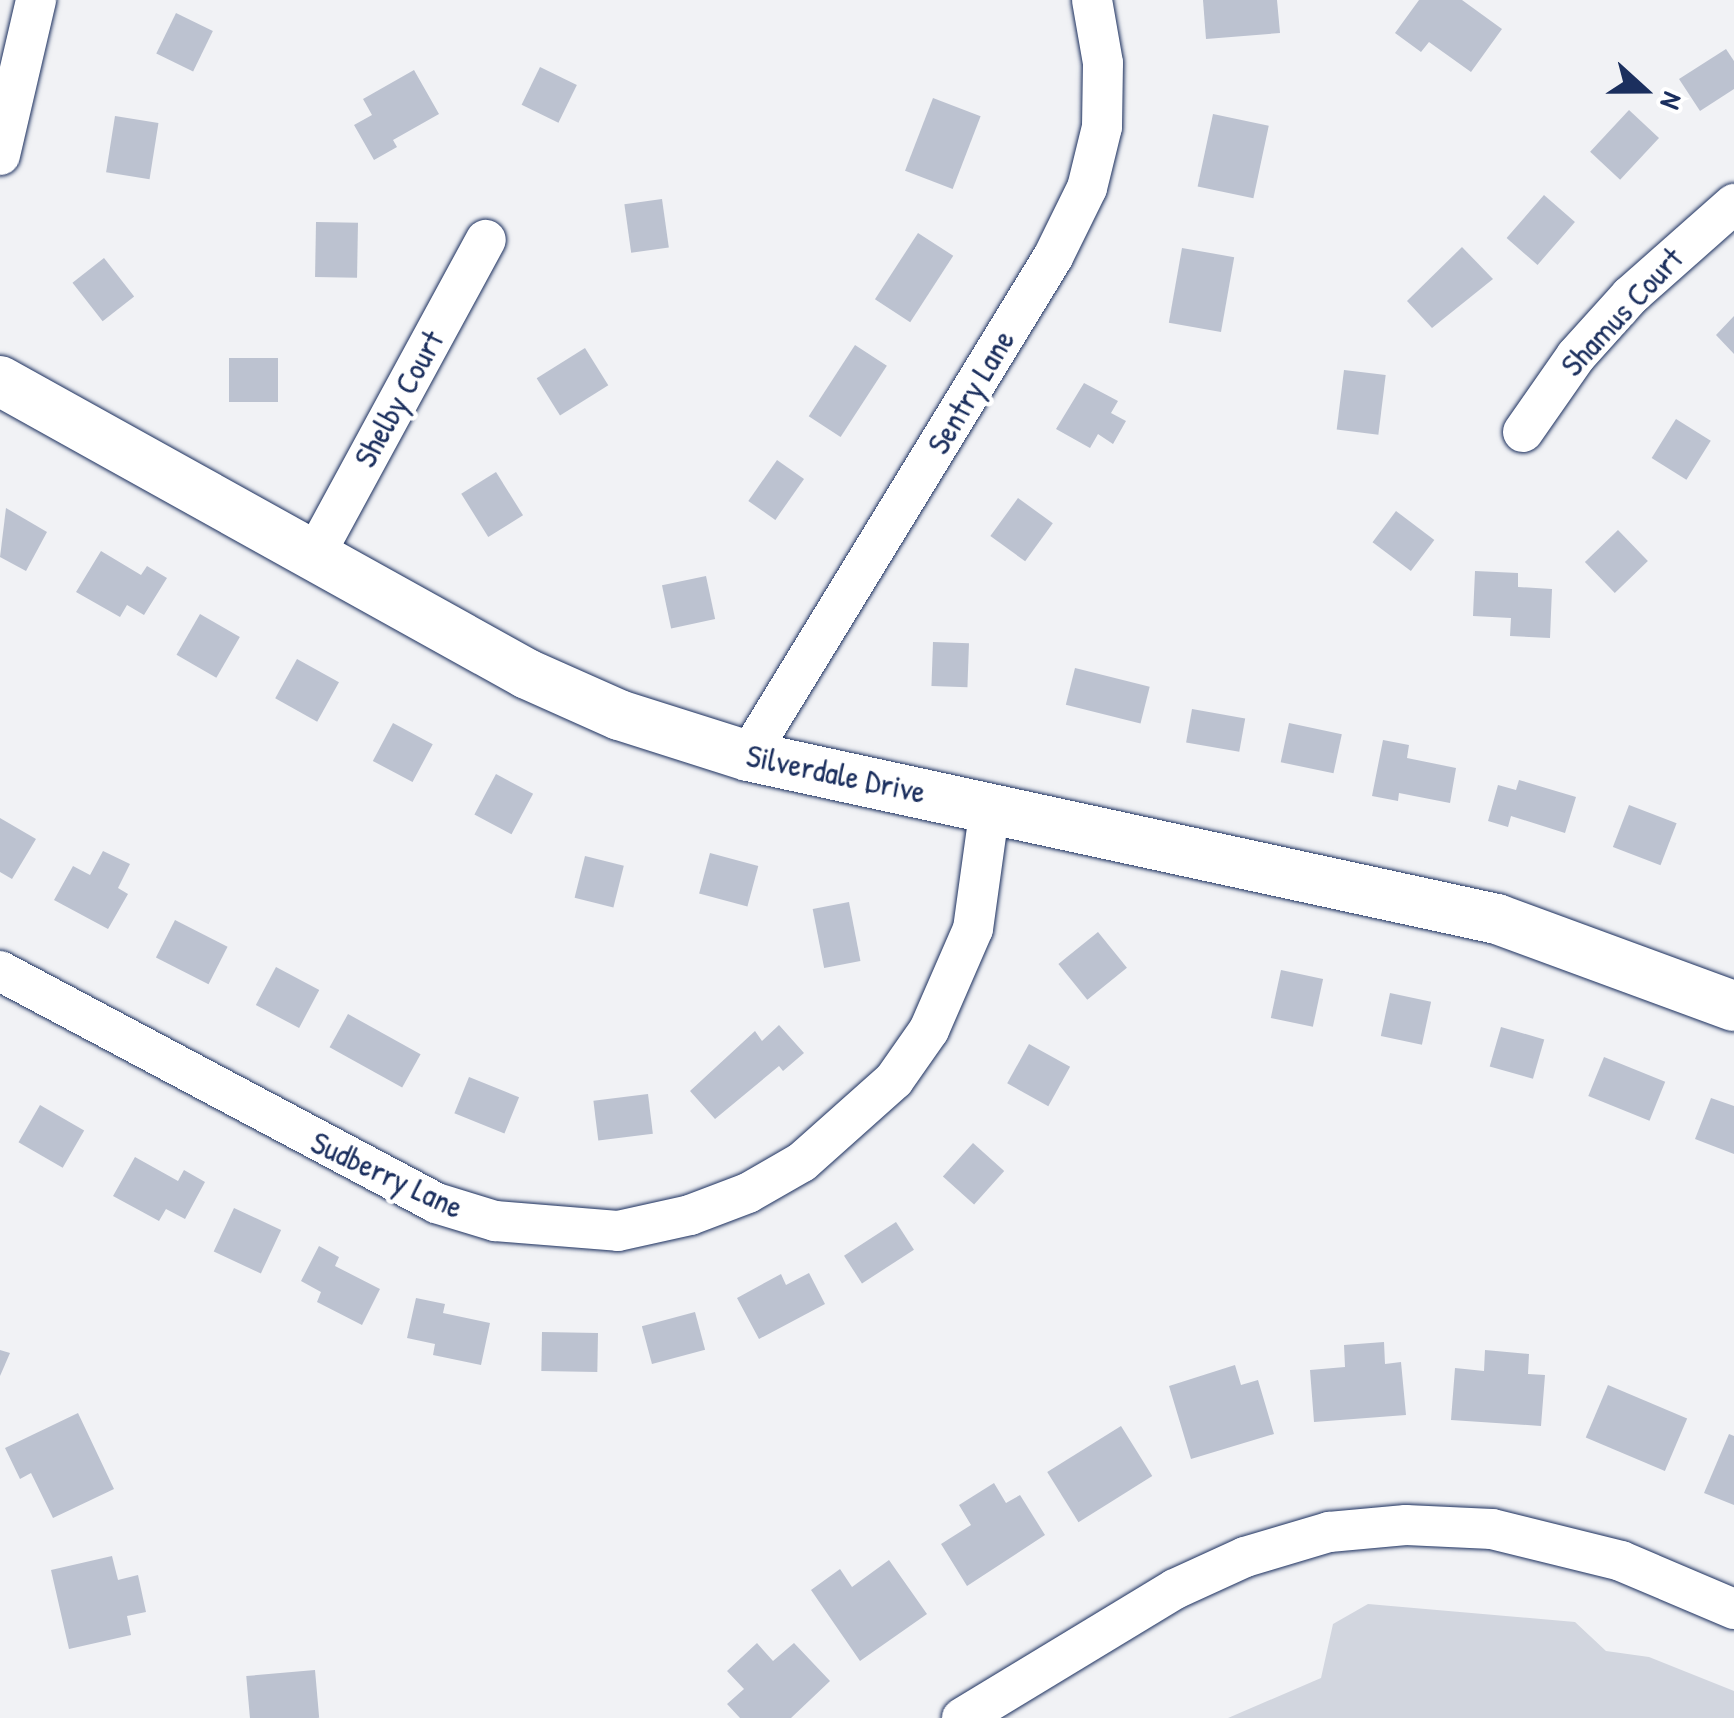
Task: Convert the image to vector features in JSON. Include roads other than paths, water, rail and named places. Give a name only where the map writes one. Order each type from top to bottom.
[{"type":"street","points":[[0,155],[36,0]]},
{"type":"street","name":"Sentry Lane","points":[[748,756],[1053,257],[1087,188],[1102,127],[1103,63],[1092,0]]},
{"type":"street","name":"Shamus Court","points":[[1523,432],[1576,356],[1620,308],[1734,204]]},
{"type":"street","name":"Shelby Court","points":[[312,558],[486,240]]},
{"type":"street","name":"Silverdale Drive","points":[[0,381],[312,558],[527,674],[619,715],[748,756],[1497,919],[1734,1006]]},
{"type":"street","name":"Sudberry Lane","points":[[0,972],[436,1203],[496,1222],[618,1231],[690,1215],[748,1192],[826,1144],[894,1080],[929,1030],[973,929],[990,807]]},
{"type":"street","points":[[962,1718],[1175,1589],[1245,1557],[1329,1532],[1406,1525],[1492,1529],[1620,1562],[1734,1608]]}]
